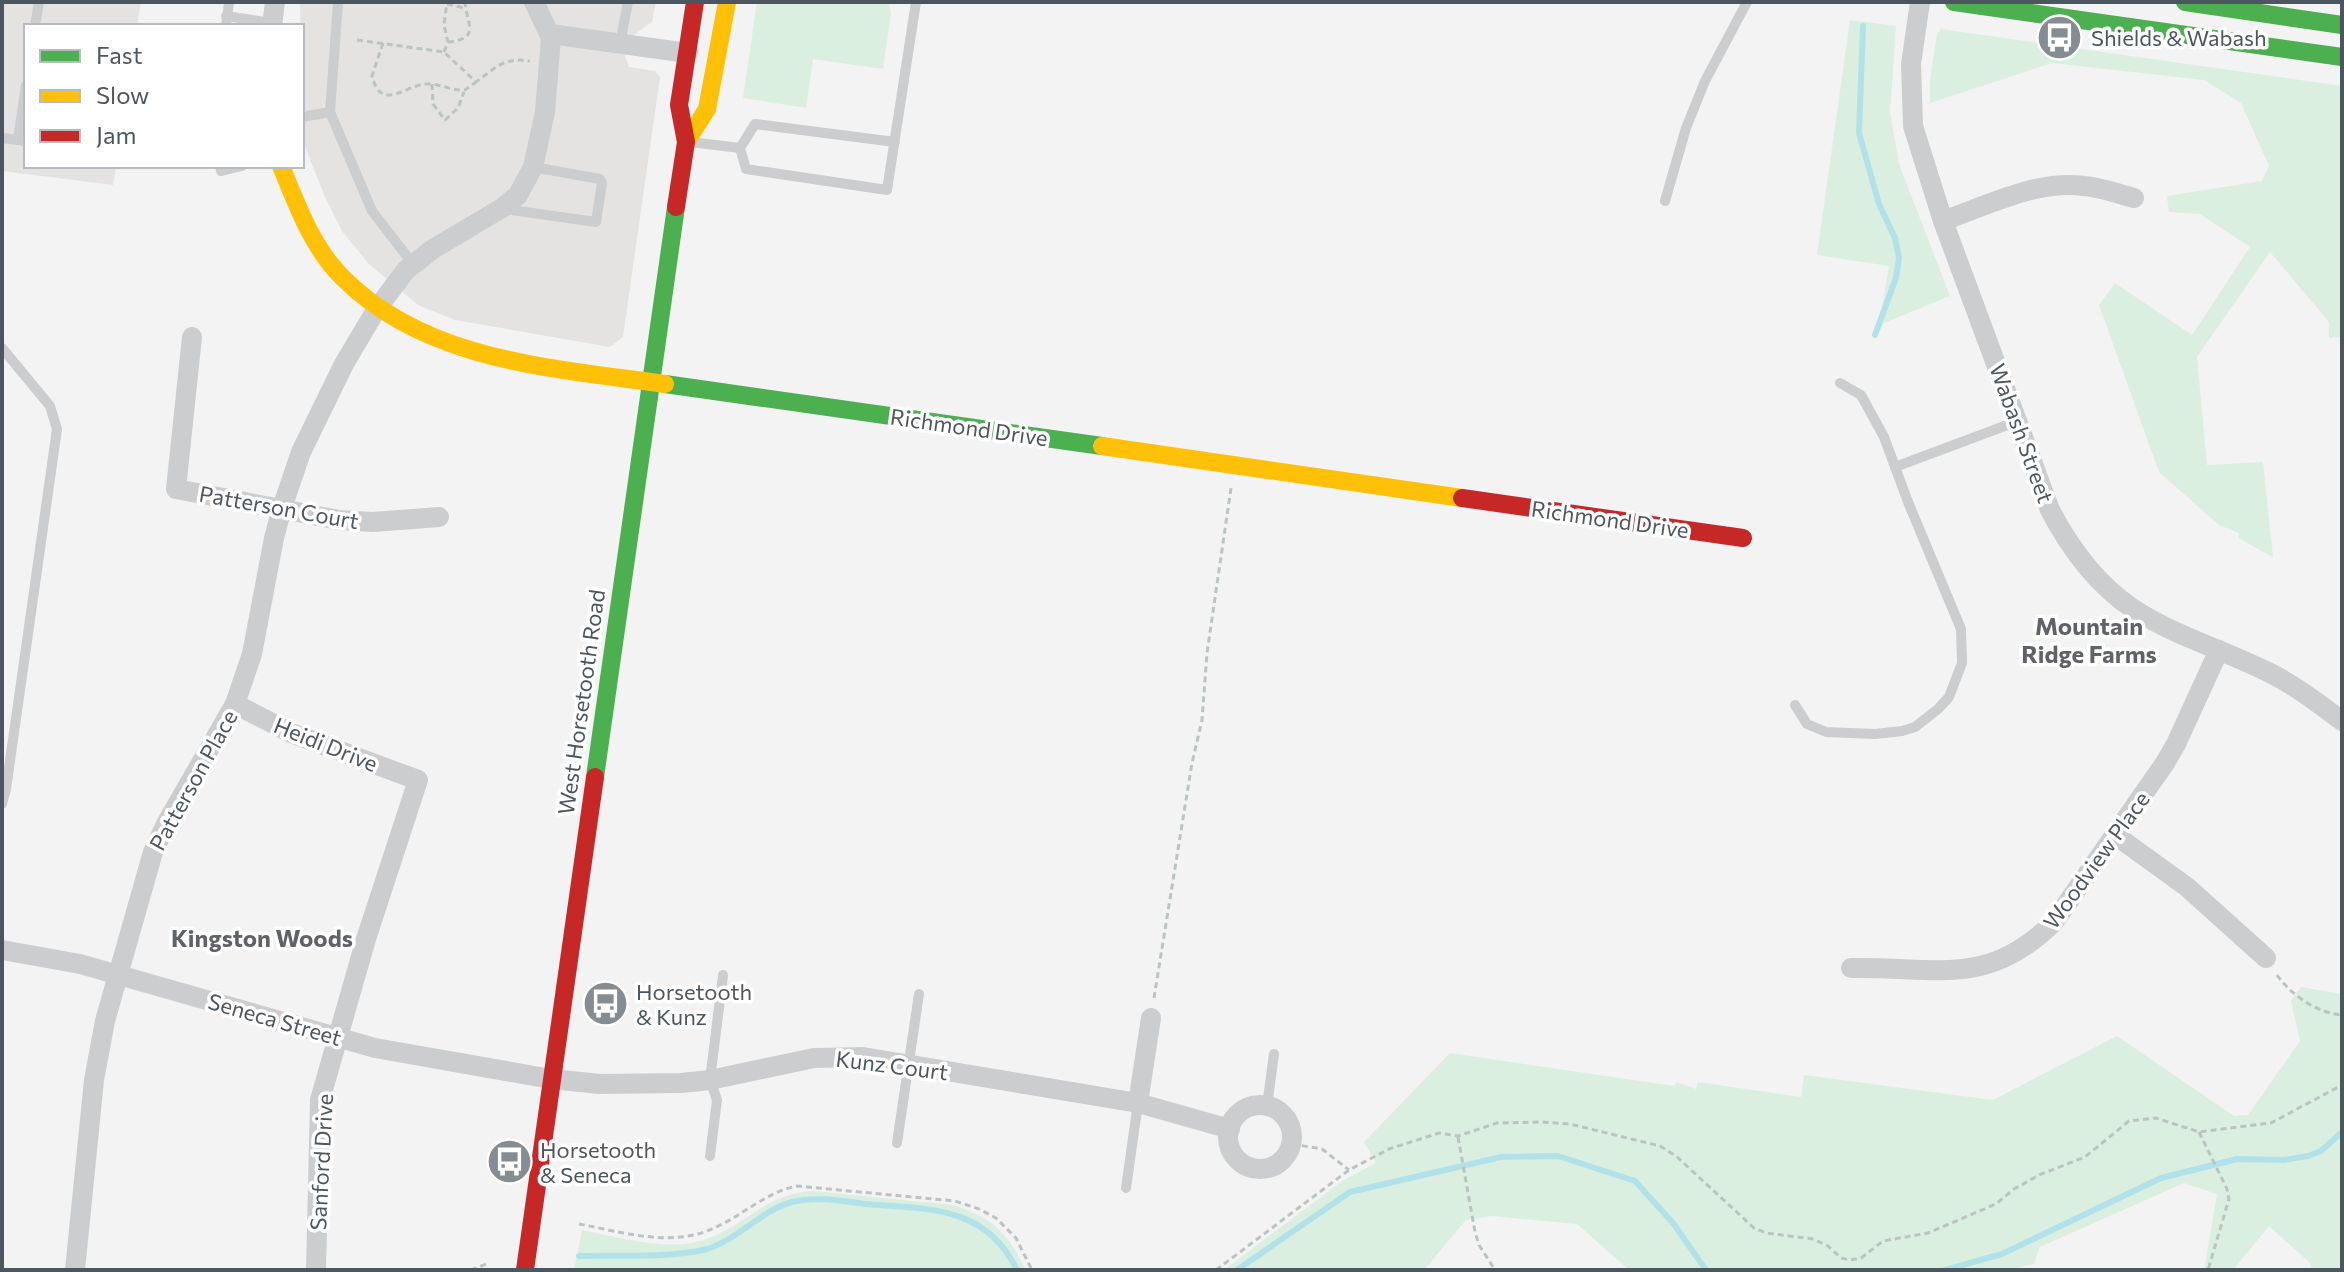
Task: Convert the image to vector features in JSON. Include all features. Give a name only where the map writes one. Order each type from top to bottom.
[{"type":"main road","name":"West Horsetooth Road","points":[[525,1270],[686,142],[679,105],[695,2]]},
{"type":"main road","name":"West Horsetooth Road","points":[[686,142],[707,109],[727,2]]},
{"type":"main road","points":[[1954,2],[2342,57]]},
{"type":"main road","points":[[2185,2],[2342,25]]},
{"type":"main road","name":"Richmond Drive","points":[[282,168],[301,217],[321,249],[376,310],[450,346],[488,356],[1743,538]]},
{"type":"street","points":[[272,24],[275,2]]},
{"type":"street","points":[[533,167],[545,112],[550,34],[534,2]]},
{"type":"street","name":"Wabash Street","points":[[1920,2],[1911,64],[1913,126],[1943,221],[2050,510],[2076,555],[2097,579],[2131,608],[2270,673],[2342,721]]},
{"type":"street","points":[[550,34],[688,53]]},
{"type":"street","name":"Patterson Place","points":[[75,1270],[94,1080],[105,1021],[153,852],[235,704],[252,654],[274,538],[301,452],[314,422],[376,310],[406,270],[502,208],[518,195],[533,167]]},
{"type":"street","points":[[1943,221],[2049,186],[2084,186],[2134,198]]},
{"type":"street","name":"Patterson Court","points":[[192,337],[176,489],[339,520],[373,522],[439,517]]},
{"type":"street","name":"Woodview Place","points":[[1851,968],[1958,971],[2001,961],[2036,940],[2054,922],[2176,744],[2219,650]]},
{"type":"street","name":"Heidi Drive","points":[[235,704],[291,733],[418,780]]},
{"type":"street","name":"Sanford Drive","points":[[316,1270],[320,1100],[366,939],[418,780]]},
{"type":"street","points":[[2115,835],[2187,887],[2266,958]]},
{"type":"street","name":"Seneca Street","points":[[2,950],[80,964],[424,1058],[551,1079]]},
{"type":"street","points":[[1138,1103],[1151,1018]]},
{"type":"street","name":"Kunz Court","points":[[551,1079],[600,1084],[681,1083],[832,1056],[863,1057],[1138,1103],[1230,1129]]},
{"type":"street","points":[[1251,1106],[1267,1106],[1282,1113],[1288,1121],[1292,1144],[1274,1166],[1254,1168],[1236,1158],[1231,1149],[1230,1129],[1241,1111],[1251,1106]]},
{"type":"lane","points":[[35,24],[39,2]]},
{"type":"lane","points":[[229,2],[226,21],[272,24]]},
{"type":"lane","points":[[338,2],[330,112],[372,211],[413,264]]},
{"type":"lane","points":[[620,43],[628,2]]},
{"type":"lane","points":[[895,142],[755,124],[740,148],[746,169],[887,190],[895,142],[916,2]]},
{"type":"lane","points":[[1665,201],[1686,128],[1705,81],[1747,2]]},
{"type":"lane","points":[[2,138],[22,140],[24,112]]},
{"type":"lane","points":[[304,117],[330,112]]},
{"type":"lane","points":[[686,142],[740,148]]},
{"type":"lane","points":[[502,208],[596,222],[600,179],[533,167]]},
{"type":"lane","points":[[2,348],[50,406],[57,429],[2,804]]},
{"type":"lane","points":[[1795,705],[1807,724],[1826,732],[1875,734],[1902,731],[1915,727],[1949,697],[1962,663],[1961,629],[1884,437],[1861,395],[1840,383]]},
{"type":"lane","points":[[1895,467],[2018,421]]},
{"type":"lane","points":[[710,1156],[717,1100],[710,1080],[723,975]]},
{"type":"lane","points":[[897,1143],[919,994]]},
{"type":"lane","points":[[1267,1106],[1274,1054]]},
{"type":"lane","points":[[1126,1188],[1138,1103]]},
{"type":"path","points":[[444,52],[448,42],[444,25],[447,3],[465,5],[471,20],[469,34],[464,39],[448,42]]},
{"type":"path","points":[[357,40],[444,52],[476,82]]},
{"type":"path","points":[[383,43],[372,76],[383,93],[397,95],[415,86],[432,84],[465,90]]},
{"type":"path","points":[[432,84],[433,104],[445,120],[458,108],[465,90],[476,82],[513,58],[530,61]]},
{"type":"path","points":[[1151,1018],[1192,763],[1202,720],[1207,653],[1232,465]]},
{"type":"path","points":[[2266,958],[2288,990],[2325,1011],[2342,1015]]},
{"type":"path","points":[[1216,1270],[1349,1170],[1389,1149],[1439,1133],[1458,1136],[1497,1123],[1570,1124],[1660,1146],[1676,1156],[1754,1228],[1766,1233],[1813,1239],[1828,1246],[1841,1258],[1850,1260],[1861,1258],[1883,1241],[1928,1233],[1996,1204],[2039,1175],[2069,1166],[2085,1157],[2129,1121],[2156,1118],[2199,1132],[2271,1123],[2342,1085]]},
{"type":"path","points":[[2199,1132],[2229,1199],[2208,1270]]},
{"type":"path","points":[[1458,1136],[1479,1245],[1495,1270]]},
{"type":"path","points":[[1292,1144],[1322,1149],[1349,1170]]},
{"type":"path","points":[[579,1224],[657,1237],[698,1234],[715,1228],[774,1194],[797,1186],[926,1198],[955,1201],[996,1218],[1016,1238],[1032,1270]]},
{"type":"path","points":[[471,1270],[486,1264]]},
{"type":"shaded area","points":[[2,2],[141,2],[137,24],[24,24],[24,168],[116,168],[113,185],[2,171]]},
{"type":"shaded area","points":[[300,2],[656,2],[652,22],[621,44],[629,67],[655,71],[660,77],[623,337],[610,347],[455,320],[418,305],[369,264],[342,231],[304,144],[304,24],[300,24]]},
{"type":"green space","points":[[757,2],[888,2],[891,13],[883,69],[813,59],[806,108],[743,98]]},
{"type":"green space","points":[[1850,20],[1896,26],[1890,112],[1899,164],[1950,296],[1879,325],[1889,266],[1817,255]]},
{"type":"green space","points":[[1941,29],[2342,86],[2340,337],[2329,338],[2329,322],[2270,252],[2197,357],[2207,465],[2263,462],[2273,557],[2238,538],[2239,533],[2219,525],[2159,472],[2099,305],[2115,283],[2192,335],[2250,247],[2200,214],[2169,212],[2167,196],[2262,181],[2269,166],[2241,103],[2204,80],[2052,63],[1930,103],[1930,80],[1937,34]]},
{"type":"green space","points":[[2301,987],[2342,994],[2342,1270],[2312,1270],[2310,1263],[2269,1226],[2233,1270],[2204,1270],[2217,1194],[2184,1183],[2040,1247],[2034,1264],[2009,1270],[1629,1270],[1577,1224],[1491,1216],[1466,1220],[1424,1270],[1224,1270],[1342,1181],[1376,1163],[1364,1142],[1450,1053],[1674,1086],[1677,1082],[1696,1089],[1698,1082],[1801,1097],[1804,1075],[1993,1100],[2117,1036],[2234,1116],[2248,1115],[2300,1041],[2291,1001]]},
{"type":"green space","points":[[814,1191],[953,1205],[967,1210],[998,1228],[1013,1246],[1026,1270],[574,1270],[582,1230],[641,1242],[686,1244],[715,1235],[781,1198]]},
{"type":"waterway","points":[[1863,26],[1859,133],[1879,204],[1895,238],[1899,258],[1896,278],[1875,335]]},
{"type":"waterway","points":[[1945,1270],[2002,1254],[2161,1178],[2237,1159],[2284,1160],[2308,1156],[2321,1151],[2342,1132]]},
{"type":"waterway","points":[[1237,1270],[1350,1192],[1501,1157],[1558,1156],[1635,1181],[1673,1223],[1706,1270]]},
{"type":"waterway","points":[[579,1256],[661,1255],[707,1249],[729,1239],[781,1206],[819,1199],[953,1214],[989,1233],[1017,1270]]},
{"type":"traffic: fast","points":[[1954,2],[2342,57]]},
{"type":"traffic: fast","points":[[2185,2],[2342,25]]},
{"type":"traffic: fast","points":[[595,777],[676,207]]},
{"type":"traffic: fast","points":[[665,384],[1102,446]]},
{"type":"traffic: slow","points":[[686,142],[707,109],[727,2]]},
{"type":"traffic: slow","points":[[282,168],[306,225],[331,265],[375,305],[412,327],[452,344],[536,366],[665,384]]},
{"type":"traffic: slow","points":[[1102,446],[1462,498]]},
{"type":"traffic: jam","points":[[676,207],[686,142],[679,105],[695,2]]},
{"type":"traffic: jam","points":[[1462,498],[1743,538]]},
{"type":"traffic: jam","points":[[525,1270],[595,777]]},
{"type":"place","name":"Shields & Wabash","points":[[2060,37]]},
{"type":"place","name":"Horsetooth & Kunz","points":[[605,1004]]},
{"type":"place","name":"Horsetooth & Seneca","points":[[509,1162]]},
{"type":"district","name":"Mountain Ridge Farms","points":[[2089,639]]},
{"type":"district","name":"Kingston Woods","points":[[262,937]]}]
